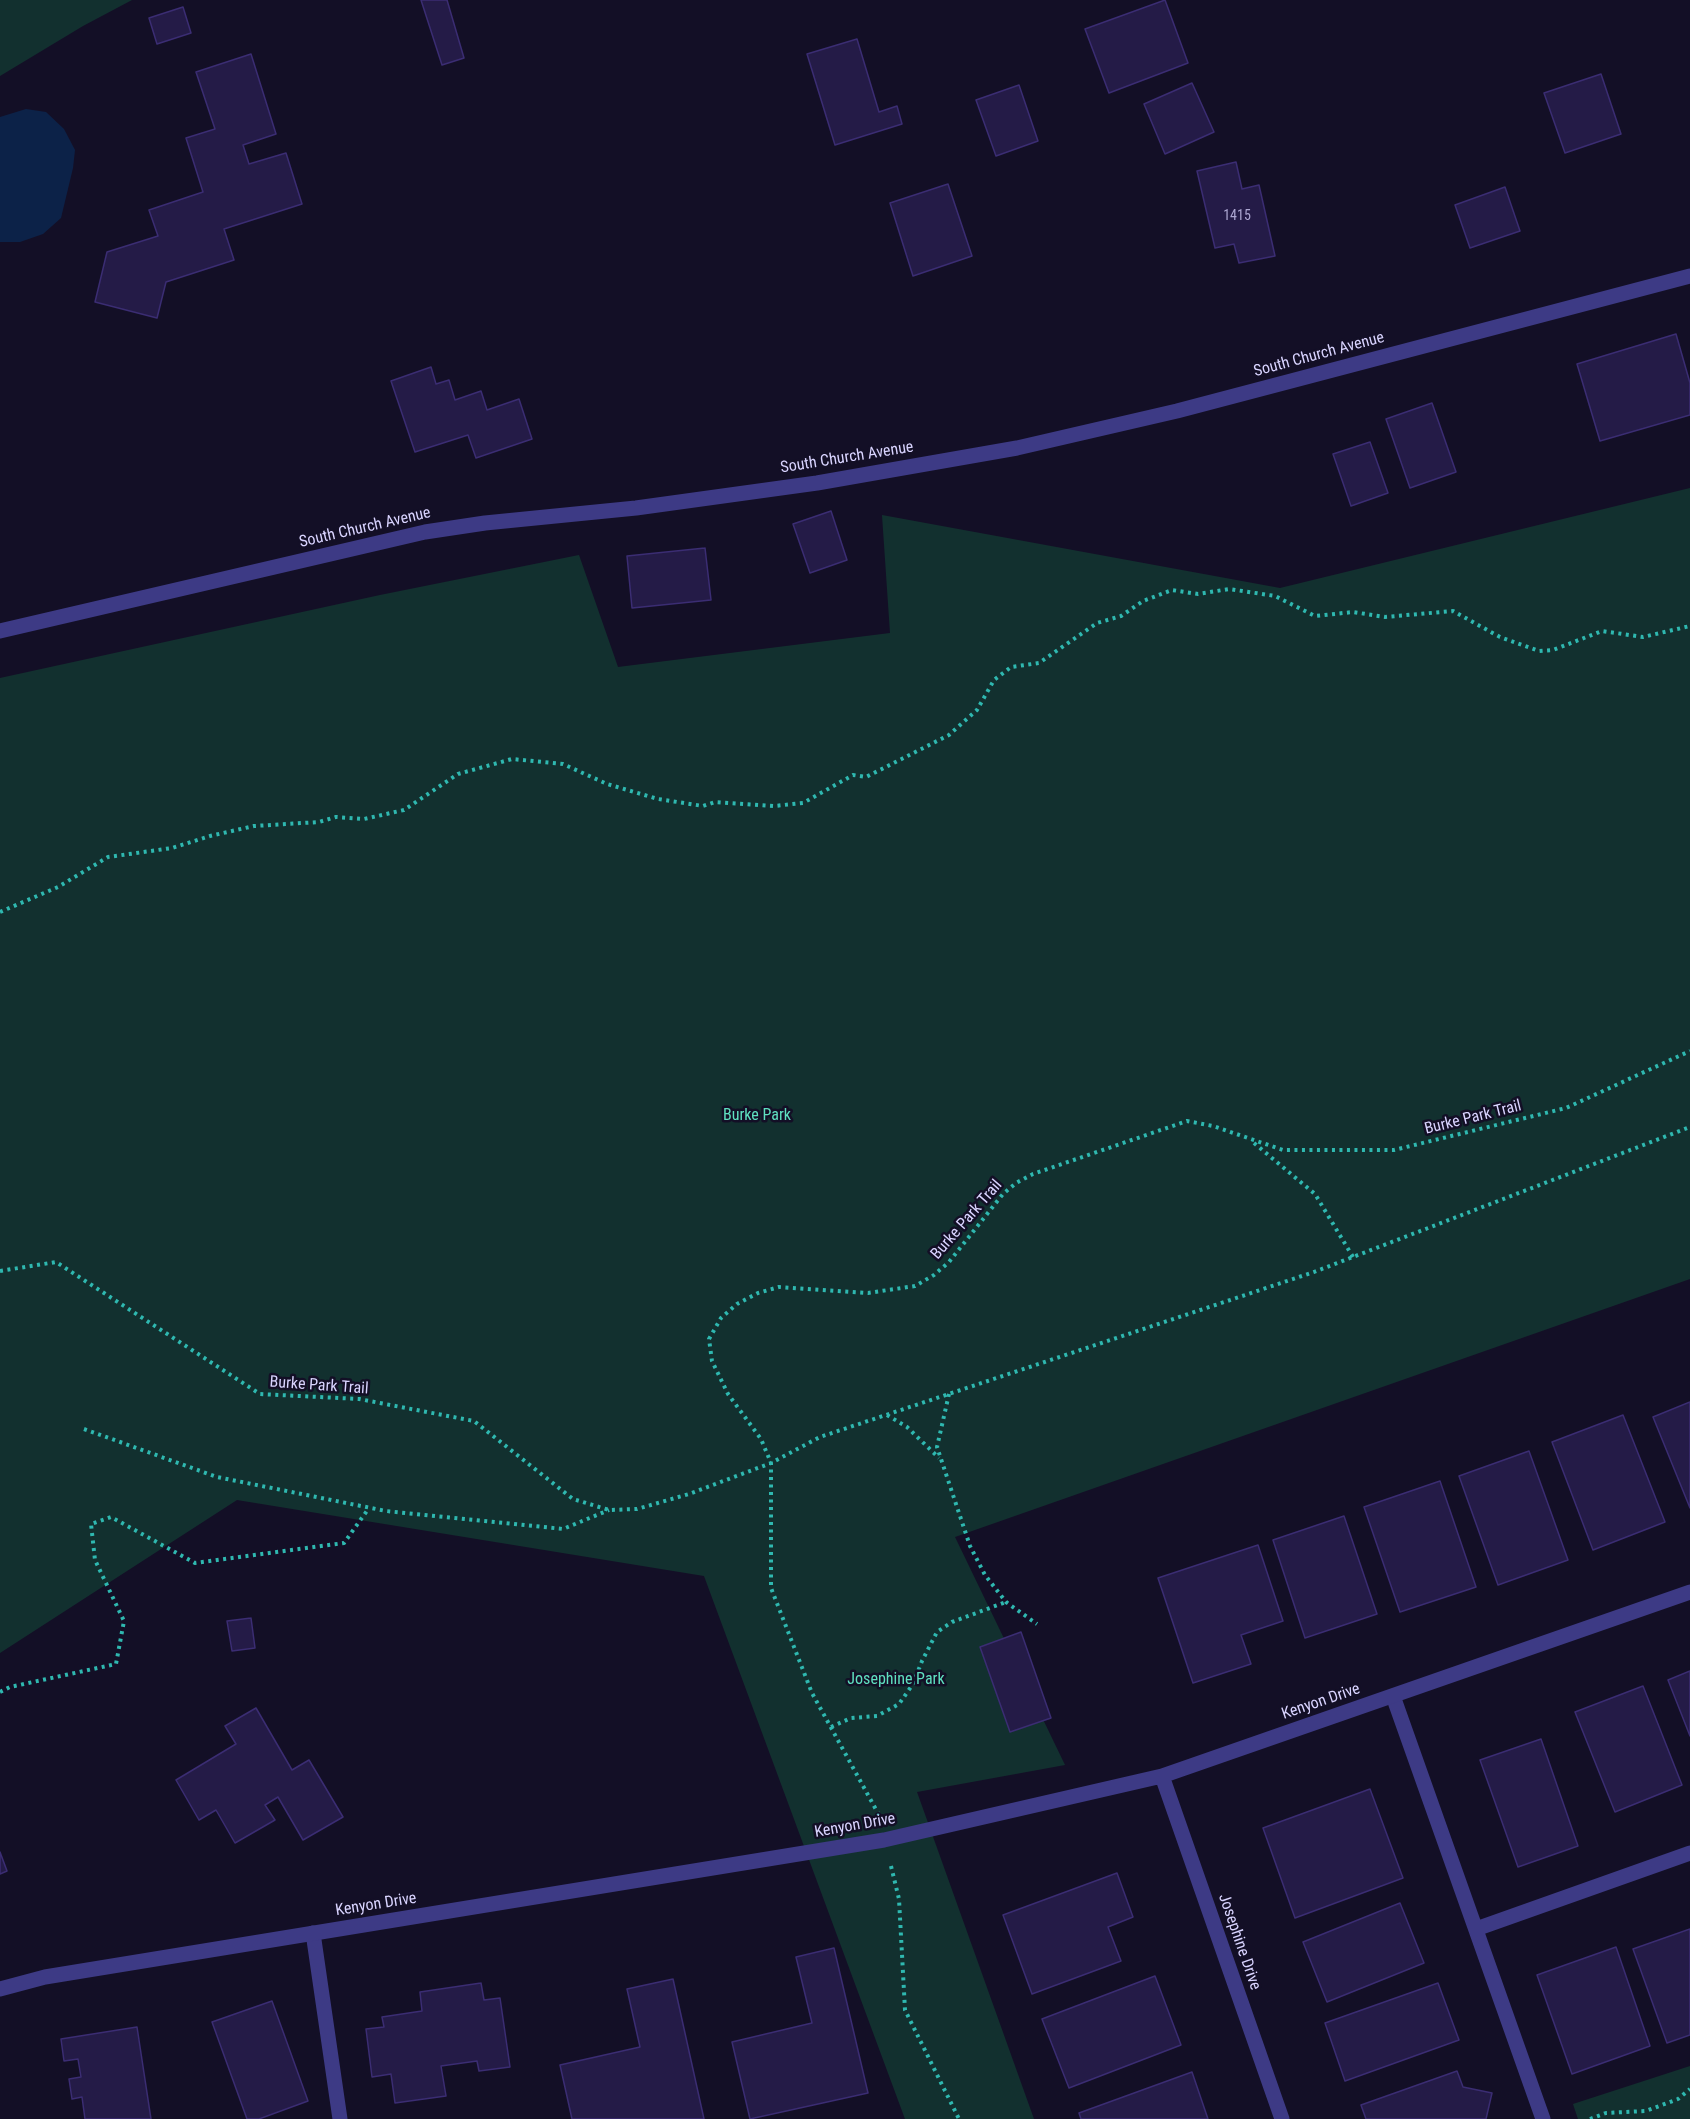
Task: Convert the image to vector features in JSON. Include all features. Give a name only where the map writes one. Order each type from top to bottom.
[{"type":"street","name":"South Church Avenue","points":[[0,631],[425,532],[485,523],[636,508],[817,483],[1017,448],[1177,411],[1690,276]]},
{"type":"street","name":"Kenyon Drive","points":[[0,1989],[45,1977],[884,1840],[1162,1776],[1690,1592]]},
{"type":"street","points":[[1393,1696],[1543,2119]]},
{"type":"street","name":"Josephine Drive","points":[[1162,1776],[1282,2119]]},
{"type":"street","points":[[1476,1929],[1690,1853]]},
{"type":"street","points":[[313,1933],[339,2119]]},
{"type":"path","points":[[0,912],[58,887],[108,857],[172,848],[254,826],[319,822],[336,817],[364,819],[404,810],[458,774],[512,759],[563,764],[607,784],[658,799],[703,806],[715,802],[774,806],[803,802],[841,780],[853,775],[866,777],[949,735],[977,710],[993,680],[1011,667],[1039,663],[1082,632],[1121,616],[1143,601],[1172,590],[1198,594],[1229,589],[1275,596],[1315,616],[1353,612],[1385,617],[1453,612],[1500,637],[1539,651],[1553,650],[1602,631],[1643,637],[1690,626]]},
{"type":"path","name":"Burke Park Trail","points":[[771,1463],[761,1439],[728,1394],[712,1361],[709,1339],[721,1318],[737,1304],[758,1293],[779,1287],[868,1293],[915,1286],[934,1275],[949,1262],[1003,1194],[1016,1183],[1033,1174],[1187,1121],[1213,1126],[1251,1141],[1283,1150],[1394,1150],[1566,1108],[1690,1051]]},
{"type":"path","name":"Burke Park Trail","points":[[84,1430],[217,1477],[369,1508],[563,1529],[609,1510],[647,1506],[689,1494],[771,1463],[820,1437],[1353,1257],[1690,1127]]},
{"type":"path","name":"Burke Park Trail","points":[[1251,1141],[1315,1194],[1353,1257]]},
{"type":"path","name":"Burke Park Trail","points":[[0,1270],[56,1262],[260,1394],[359,1399],[474,1421],[573,1499],[609,1510]]},
{"type":"path","points":[[950,1393],[937,1448],[970,1546],[985,1575],[1006,1602],[1037,1624]]},
{"type":"path","points":[[886,1415],[907,1427],[941,1460]]},
{"type":"path","points":[[771,1463],[771,1588],[812,1693],[878,1811],[899,1899],[905,2010],[959,2119]]},
{"type":"path","points":[[0,1692],[10,1687],[116,1664],[124,1621],[95,1560],[92,1524],[111,1518],[195,1563],[345,1543],[369,1508]]},
{"type":"path","points":[[830,1727],[851,1718],[877,1716],[899,1704],[913,1684],[937,1632],[952,1622],[1006,1602]]},
{"type":"path","points":[[1590,2119],[1606,2113],[1646,2111],[1678,2099],[1690,2090]]},
{"type":"green space","points":[[0,0],[132,0],[83,26],[0,76]]},
{"type":"green space","name":"Burke Park","points":[[1690,488],[1690,1279],[955,1537],[1065,1765],[917,1792],[1034,2119],[905,2119],[704,1576],[237,1500],[0,1653],[0,678],[380,595],[579,555],[618,667],[890,633],[882,515],[1280,588]]},
{"type":"green space","points":[[1690,2066],[1690,2119],[1578,2119],[1573,2104]]},
{"type":"water","points":[[26,109],[46,112],[64,129],[75,150],[73,168],[61,218],[43,234],[20,242],[0,242],[0,117]]},
{"type":"building","points":[[421,0],[447,0],[464,58],[442,65]]},
{"type":"building","points":[[1165,0],[1188,63],[1109,93],[1085,29]]},
{"type":"building","points":[[183,7],[191,33],[157,44],[149,18]]},
{"type":"building","points":[[857,39],[879,112],[897,106],[902,124],[835,145],[807,54]]},
{"type":"building","points":[[251,54],[276,134],[243,145],[249,164],[286,153],[302,204],[224,229],[234,260],[166,282],[157,318],[95,302],[107,252],[158,236],[149,210],[203,192],[186,138],[215,129],[196,72]]},
{"type":"building","points":[[1601,74],[1621,134],[1565,153],[1544,93]]},
{"type":"building","points":[[1192,83],[1214,132],[1165,154],[1144,104]]},
{"type":"building","points":[[1019,85],[1038,141],[996,156],[976,100]]},
{"type":"building","points":[[1236,162],[1242,189],[1259,185],[1275,256],[1239,263],[1234,244],[1215,248],[1197,171]]},
{"type":"building","points":[[948,184],[972,256],[913,276],[890,203]]},
{"type":"building","points":[[1505,187],[1520,231],[1470,248],[1455,205]]},
{"type":"building","points":[[1676,334],[1690,383],[1690,415],[1600,441],[1577,364]]},
{"type":"building","points":[[431,367],[436,384],[449,380],[455,400],[481,391],[487,410],[519,399],[532,439],[476,458],[468,435],[415,452],[391,381]]},
{"type":"building","points":[[1432,403],[1456,472],[1410,488],[1386,419]]},
{"type":"building","points":[[1370,442],[1388,493],[1351,506],[1333,454]]},
{"type":"building","points":[[831,511],[847,560],[810,573],[793,524]]},
{"type":"building","points":[[705,548],[711,600],[632,608],[627,556]]},
{"type":"building","points":[[1690,1402],[1690,1508],[1653,1417]]},
{"type":"building","points":[[1623,1415],[1665,1522],[1593,1550],[1552,1442]]},
{"type":"building","points":[[1529,1451],[1568,1560],[1498,1585],[1459,1476]]},
{"type":"building","points":[[1440,1481],[1476,1587],[1400,1612],[1364,1507]]},
{"type":"building","points":[[1344,1516],[1377,1614],[1305,1638],[1273,1540]]},
{"type":"building","points":[[1258,1545],[1283,1621],[1241,1635],[1251,1664],[1193,1683],[1158,1578]]},
{"type":"building","points":[[251,1618],[255,1648],[232,1651],[227,1621]]},
{"type":"building","points":[[1021,1632],[1051,1718],[1010,1732],[980,1647]]},
{"type":"building","points":[[1690,1671],[1690,1736],[1668,1680]]},
{"type":"building","points":[[1643,1686],[1682,1785],[1615,1812],[1575,1712]]},
{"type":"building","points":[[256,1708],[292,1770],[309,1760],[343,1817],[303,1840],[278,1797],[265,1805],[275,1820],[235,1843],[216,1810],[199,1820],[176,1780],[236,1744],[225,1726]]},
{"type":"building","points":[[1541,1739],[1578,1846],[1518,1867],[1480,1760]]},
{"type":"building","points":[[1370,1789],[1403,1878],[1295,1918],[1263,1828]]},
{"type":"building","points":[[0,1852],[7,1871],[0,1874]]},
{"type":"building","points":[[1117,1873],[1133,1917],[1108,1927],[1121,1961],[1032,1994],[1003,1915]]},
{"type":"building","points":[[1400,1903],[1424,1963],[1327,2002],[1303,1942]]},
{"type":"building","points":[[1690,1929],[1690,2035],[1667,2043],[1633,1949]]},
{"type":"building","points":[[1616,1947],[1650,2046],[1572,2074],[1537,1975]]},
{"type":"building","points":[[834,1948],[868,2093],[750,2119],[732,2042],[812,2023],[796,1957]]},
{"type":"building","points":[[1155,1976],[1181,2045],[1069,2088],[1042,2019]]},
{"type":"building","points":[[673,1979],[704,2119],[572,2119],[560,2065],[640,2047],[627,1989]]},
{"type":"building","points":[[481,1983],[484,2000],[500,1998],[510,2067],[479,2071],[477,2061],[441,2066],[446,2096],[395,2103],[391,2074],[372,2077],[366,2029],[384,2027],[382,2017],[422,2011],[420,1992]]},
{"type":"building","points":[[1438,1983],[1459,2040],[1345,2081],[1325,2023]]},
{"type":"building","points":[[272,2001],[308,2101],[259,2119],[247,2119],[212,2022]]},
{"type":"building","points":[[137,2027],[151,2119],[85,2119],[82,2097],[72,2099],[69,2079],[81,2077],[78,2059],[64,2061],[61,2039]]},
{"type":"building","points":[[1457,2071],[1463,2087],[1492,2093],[1486,2119],[1366,2119],[1361,2105]]},
{"type":"building","points":[[1192,2072],[1208,2119],[1081,2119],[1079,2113]]},
{"type":"park label","name":"Josephine Park","points":[[896,1680]]}]
